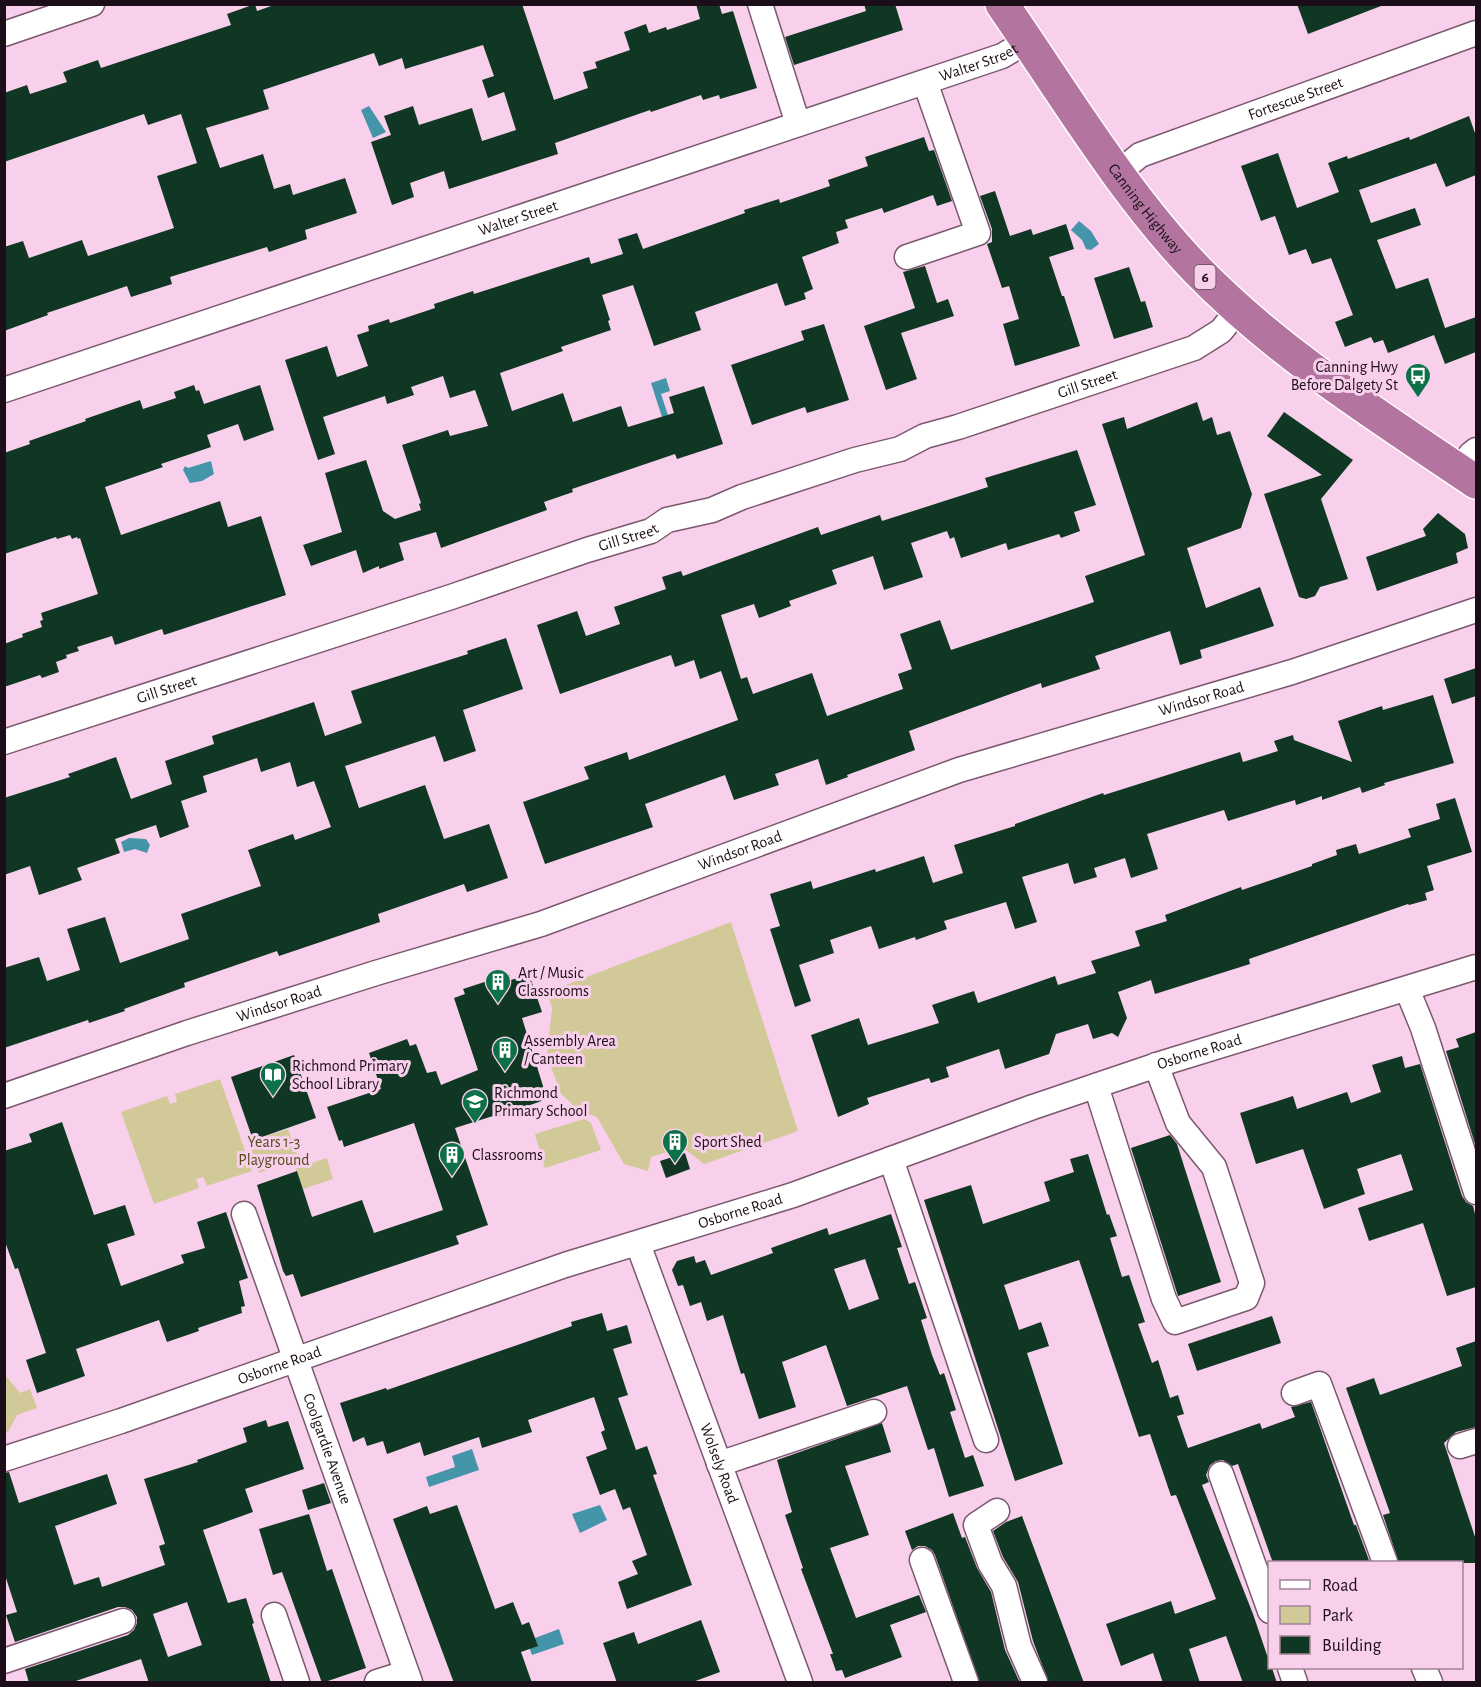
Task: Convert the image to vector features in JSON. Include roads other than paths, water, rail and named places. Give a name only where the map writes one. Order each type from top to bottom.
[{"type":"highway","name":"Canning Highway","points":[[1002,4],[1118,173],[1165,234],[1198,271],[1238,310],[1371,412],[1471,467]]},
{"type":"street","points":[[4,34],[92,4]]},
{"type":"street","points":[[760,4],[798,124]]},
{"type":"street","name":"Fortescue Street","points":[[1118,173],[1140,155],[1476,33]]},
{"type":"street","name":"Walter Street","points":[[4,390],[925,82],[1007,54],[1027,41]]},
{"type":"street","points":[[907,257],[978,233],[925,82]]},
{"type":"street","name":"Gill Street","points":[[4,742],[651,531],[668,520],[712,510],[742,497],[855,460],[900,449],[925,436],[1194,348],[1221,331],[1238,310]]},
{"type":"street","name":"Windsor Road","points":[[4,1096],[210,1025],[541,924],[959,770],[1292,672],[1476,610]]},
{"type":"street","name":"Osborne Road","points":[[4,1459],[121,1421],[565,1266],[793,1195],[1156,1065],[1476,967]]},
{"type":"street","points":[[1407,988],[1423,1028],[1476,1192]]},
{"type":"street","points":[[1096,1086],[1164,1299],[1175,1322],[1246,1298],[1252,1283],[1214,1167],[1178,1123],[1156,1065]]},
{"type":"street","points":[[891,1159],[986,1440]]},
{"type":"street","name":"Coolgardie Avenue","points":[[244,1214],[408,1678]]},
{"type":"street","name":"Wolsely Road","points":[[638,1244],[800,1683]]},
{"type":"street","points":[[1294,1393],[1319,1384],[1384,1561]]},
{"type":"street","points":[[719,1464],[874,1412]]},
{"type":"street","points":[[1221,1474],[1268,1608]]},
{"type":"street","points":[[997,1511],[976,1525],[990,1563],[1004,1586],[1020,1646],[1035,1683]]},
{"type":"street","points":[[922,1560],[966,1683]]},
{"type":"street","points":[[274,1615],[297,1683]]},
{"type":"street","points":[[4,1661],[123,1621]]},
{"type":"street","points":[[1424,1669],[1430,1683]]},
{"type":"street","points":[[377,1683],[408,1678]]},
{"type":"water","points":[[369,106],[386,132],[373,138],[361,110]]},
{"type":"water","points":[[1079,221],[1091,231],[1099,244],[1091,250],[1086,249],[1082,240],[1071,230]]},
{"type":"water","points":[[666,378],[670,391],[661,394],[668,415],[662,417],[651,383]]},
{"type":"water","points":[[211,461],[214,474],[202,481],[190,483],[183,470],[185,466],[188,468]]},
{"type":"water","points":[[129,838],[146,839],[150,845],[147,853],[135,849],[124,852],[121,842]]},
{"type":"water","points":[[472,1449],[479,1470],[429,1487],[426,1477],[455,1467],[452,1456]]},
{"type":"water","points":[[600,1505],[607,1520],[580,1533],[572,1514]]},
{"type":"water","points":[[559,1629],[564,1644],[532,1655],[527,1641]]},
{"type":"place","name":"Canning Hwy Before Dalgety St","points":[[1418,399]]},
{"type":"place","name":"Art / Music Classrooms","points":[[498,1005]]},
{"type":"place","name":"Assembly Area / Canteen","points":[[505,1073]]},
{"type":"place","name":"Richmond Primary School Library","points":[[273,1098]]},
{"type":"place","name":"Richmond Primary School","points":[[475,1125]]},
{"type":"place","name":"Sport Shed","points":[[675,1165]]},
{"type":"place","name":"Classrooms","points":[[452,1178]]},
{"type":"park label","name":"Years 1-3 Playground","points":[[274,1151]]}]
